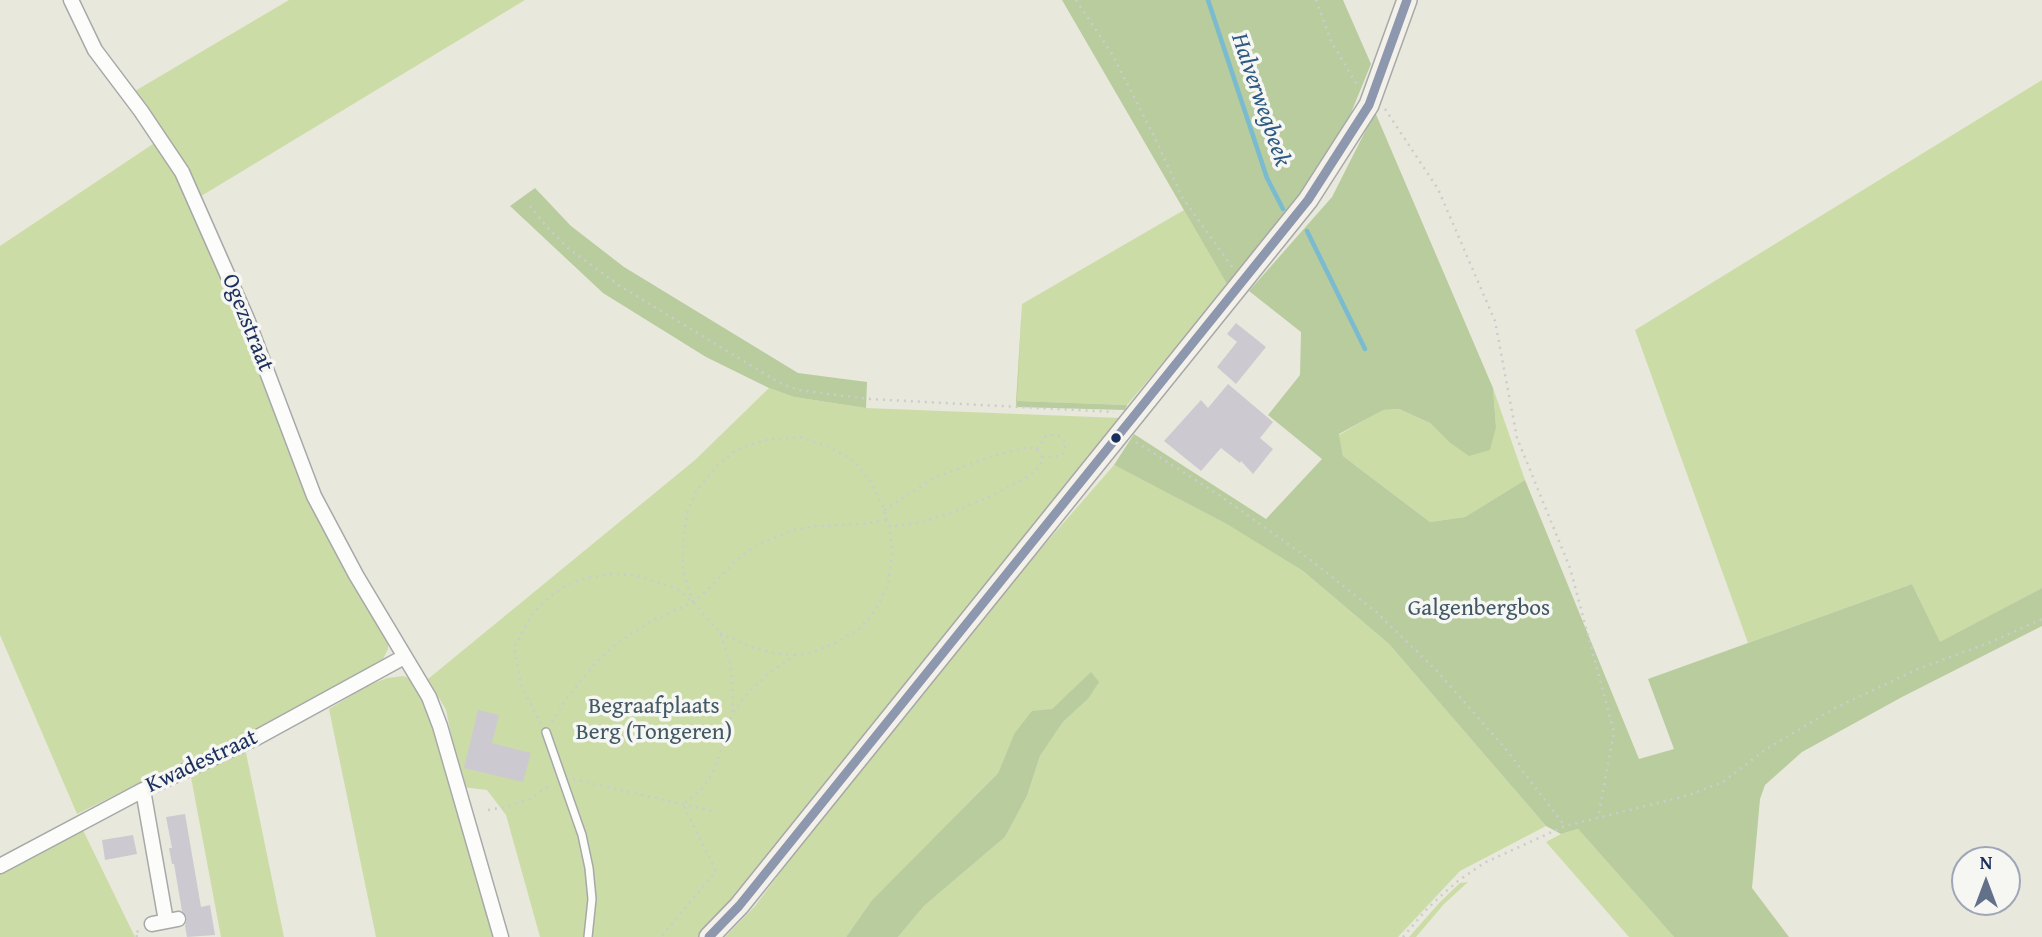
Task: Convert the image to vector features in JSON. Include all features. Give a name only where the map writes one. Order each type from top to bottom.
[{"type":"street","name":"Ogezstraat","points":[[71,0],[95,50],[182,172],[247,319],[314,496],[356,575],[429,697],[440,726],[501,937]]},
{"type":"street","points":[[709,937],[748,895],[1308,200],[1372,98],[1406,0]]},
{"type":"street","name":"Kwadestraat","points":[[0,866],[142,790],[256,738],[404,657]]},
{"type":"street","points":[[142,790],[165,921]]},
{"type":"lane","points":[[545,732],[582,835],[589,868],[592,899],[588,937]]},
{"type":"path","points":[[1076,0],[1112,54],[1182,197],[1242,282]]},
{"type":"path","points":[[1316,0],[1331,41],[1438,189],[1495,321],[1517,438],[1570,568],[1614,732],[1598,818]]},
{"type":"path","points":[[530,206],[568,248],[620,286],[778,382],[798,390],[870,400],[1136,415]]},
{"type":"path","points":[[1122,433],[1219,495],[1312,561],[1376,611],[1437,671],[1505,748],[1566,826]]},
{"type":"path","points":[[1037,449],[1046,436],[1060,437],[1066,443],[1061,456],[1041,457]]},
{"type":"path","points":[[693,602],[683,571],[683,540],[687,513],[698,490],[717,466],[736,450],[765,440],[800,437],[829,447],[853,460],[871,482],[890,527],[892,554],[888,585],[874,612],[860,628],[811,653],[772,653],[720,633]]},
{"type":"path","points":[[884,510],[936,477],[953,470],[1029,447],[1037,449],[1041,457],[1041,466],[1031,475],[993,495],[923,522],[890,527]]},
{"type":"path","points":[[545,732],[567,698],[597,661],[617,643],[652,621],[693,602],[740,557],[757,545],[794,530],[887,520]]},
{"type":"path","points":[[545,732],[521,685],[515,663],[514,647],[533,613],[565,586],[583,579],[610,574],[635,575],[677,589],[693,602],[720,633],[730,663],[733,692],[732,714],[710,777],[701,790],[683,804]]},
{"type":"path","points":[[1403,937],[1426,910],[1458,881],[1484,863],[1566,826],[1686,796],[1723,782],[1765,750],[1835,708],[1918,669],[1991,642],[2042,619]]},
{"type":"path","points":[[732,714],[744,697],[770,672],[796,655]]},
{"type":"path","points":[[488,810],[530,799],[562,776],[712,811]]},
{"type":"path","points":[[661,937],[716,871],[683,804]]},
{"type":"green space","points":[[289,0],[525,0],[198,198],[181,158],[135,91]]},
{"type":"green space","points":[[1062,0],[1343,0],[1371,64],[1344,130],[1323,168],[1228,286]]},
{"type":"green space","points":[[2042,80],[2042,588],[1940,643],[1912,584],[1748,643],[1635,330]]},
{"type":"green space","name":"Galgenbergbos","points":[[1375,112],[1493,388],[1496,427],[1490,450],[1469,456],[1449,442],[1430,423],[1399,409],[1383,410],[1339,434],[1343,456],[1430,522],[1465,517],[1525,480],[1639,759],[1674,749],[1648,679],[1912,584],[1940,642],[2042,588],[2042,626],[1902,697],[1802,752],[1765,785],[1760,799],[1752,888],[1789,937],[1674,937],[1578,829],[1561,834],[1546,826],[1389,644],[1303,571],[1227,524],[1114,465],[1134,434],[1266,519],[1322,459],[1268,415],[1300,375],[1301,332],[1249,291],[1332,197]]},
{"type":"green space","points":[[156,142],[180,177],[284,431],[383,631],[388,649],[383,659],[267,725],[180,763],[77,814],[0,635],[0,246]]},
{"type":"green space","points":[[535,188],[571,226],[624,267],[798,373],[867,382],[866,408],[794,397],[769,388],[706,357],[603,293],[510,206]]},
{"type":"green space","points":[[1184,210],[1228,286],[1127,405],[1016,401],[1022,304]]},
{"type":"green space","points":[[1022,304],[1017,401],[1127,405],[1125,410],[1016,407]]},
{"type":"green space","name":"Begraafplaats Berg (Tongeren)","points":[[769,388],[794,397],[866,408],[1121,418],[807,809],[700,937],[540,937],[506,815],[487,790],[462,787],[446,710],[428,679],[695,460]]},
{"type":"green space","points":[[1493,388],[1525,480],[1465,517],[1430,522],[1343,456],[1339,435],[1382,410],[1399,409],[1430,423],[1449,442],[1496,427]]},
{"type":"green space","points":[[1114,465],[1228,524],[1303,571],[1389,644],[1546,826],[1460,871],[1398,937],[898,937],[924,906],[1005,837],[1027,796],[1040,756],[1063,722],[1088,699],[1063,699],[1014,734],[998,773],[872,900],[846,937],[725,937],[755,906],[815,826],[1017,576]]},
{"type":"green space","points":[[1091,672],[1099,682],[1088,699],[1063,722],[1040,756],[1027,796],[1005,837],[924,906],[898,937],[846,937],[872,900],[998,773],[1014,734],[1032,711],[1052,709]]},
{"type":"green space","points":[[387,678],[409,678],[421,696],[439,747],[495,937],[376,937],[329,709],[367,686]]},
{"type":"green space","points":[[245,748],[284,937],[221,937],[190,772]]},
{"type":"green space","points":[[81,826],[135,937],[0,937],[0,871]]},
{"type":"green space","points":[[1578,829],[1674,937],[1629,937],[1546,842]]},
{"type":"green space","points":[[1468,882],[1444,904],[1416,937],[1409,937],[1460,883]]},
{"type":"building","points":[[1236,323],[1266,347],[1236,384],[1217,367],[1237,342],[1227,334]]},
{"type":"building","points":[[1228,384],[1273,422],[1260,438],[1273,449],[1253,474],[1241,461],[1240,463],[1221,448],[1201,471],[1164,441],[1201,400],[1208,408]]},
{"type":"building","points":[[478,710],[499,715],[492,743],[531,753],[523,782],[464,768]]},
{"type":"building","points":[[185,814],[201,907],[210,905],[215,935],[187,937],[187,918],[182,911],[172,864],[166,817]]},
{"type":"building","points":[[133,835],[137,854],[105,860],[102,840]]},
{"type":"waterway","name":"Halverwegbeek","points":[[1208,0],[1267,178],[1283,209]]},
{"type":"waterway","name":"Halverwegbeek","points":[[1307,231],[1365,349]]},
{"type":"transit line","points":[[709,937],[739,906],[1308,200],[1369,105],[1407,0]]}]
